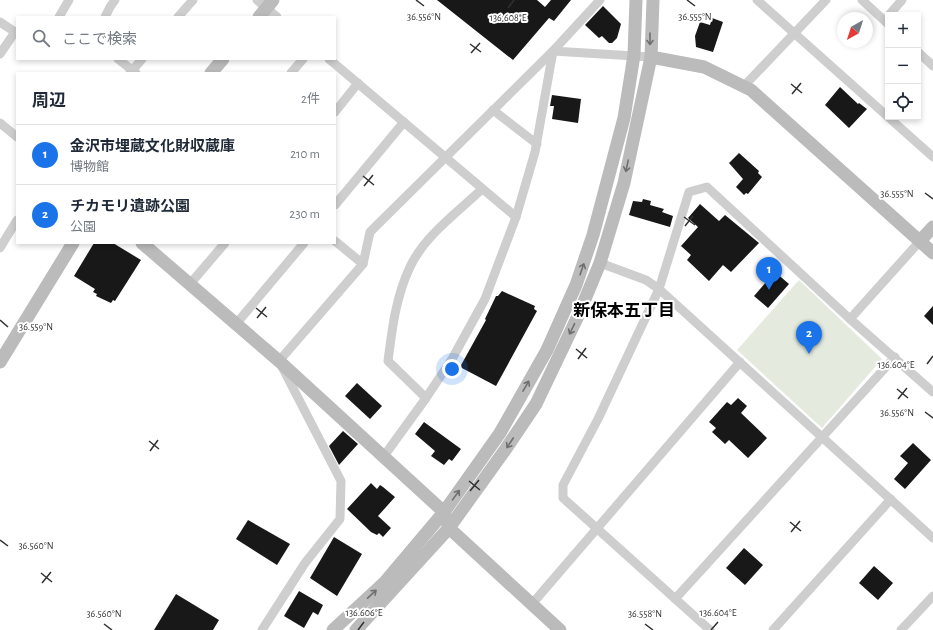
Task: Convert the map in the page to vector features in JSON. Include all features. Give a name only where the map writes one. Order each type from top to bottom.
[{"type":"street","points":[[62,16],[69,0]]},
{"type":"street","points":[[106,16],[116,0]]},
{"type":"street","points":[[179,16],[193,0]]},
{"type":"street","points":[[279,361],[363,264],[370,232],[553,51],[600,0]]},
{"type":"street","points":[[333,630],[385,582],[444,512],[504,426],[547,350],[576,285],[593,235],[624,118],[634,55],[636,0]]},
{"type":"street","points":[[356,630],[449,528],[505,450],[536,404],[578,316],[600,263],[624,183],[651,57],[653,0]]},
{"type":"street","points":[[757,0],[933,157]]},
{"type":"street","points":[[745,85],[826,0]]},
{"type":"street","points":[[862,0],[885,17]]},
{"type":"street","points":[[893,12],[902,0]]},
{"type":"street","points":[[264,6],[277,16]]},
{"type":"street","points":[[0,22],[16,32],[0,54]]},
{"type":"street","points":[[553,51],[651,57],[704,67],[745,85],[933,253]]},
{"type":"street","points":[[384,456],[452,359],[485,299],[516,217],[536,144],[553,51]]},
{"type":"street","points":[[921,55],[932,64]]},
{"type":"street","points":[[119,60],[133,72],[141,60]]},
{"type":"street","points":[[212,72],[222,60]]},
{"type":"street","points":[[293,72],[302,60]]},
{"type":"street","points":[[330,60],[516,217]]},
{"type":"street","points":[[336,111],[358,83]]},
{"type":"street","points":[[493,110],[536,144]]},
{"type":"street","points":[[336,204],[404,122]]},
{"type":"street","points":[[0,123],[16,136]]},
{"type":"street","points":[[710,630],[563,498],[563,484],[598,419],[659,289],[689,192],[707,187],[850,319],[933,392]]},
{"type":"street","points":[[426,398],[388,361],[394,314],[410,266],[430,238],[482,189]]},
{"type":"street","points":[[0,248],[16,222]]},
{"type":"street","points":[[850,319],[933,226]]},
{"type":"street","points":[[336,242],[363,264]]},
{"type":"street","points":[[0,362],[72,244]]},
{"type":"street","points":[[145,244],[279,361],[384,456],[444,512],[449,528],[560,630]]},
{"type":"street","points":[[190,284],[224,244]]},
{"type":"street","points":[[236,324],[303,244]]},
{"type":"street","points":[[600,263],[646,280],[659,289],[933,538]]},
{"type":"street","points":[[675,598],[895,357]]},
{"type":"street","points":[[262,630],[305,563],[340,518],[341,481],[279,361]]},
{"type":"street","points":[[532,604],[740,362]]},
{"type":"street","points":[[773,630],[891,499]]},
{"type":"street","points":[[902,630],[933,596]]},
{"type":"shaded area","points":[[799,280],[882,359],[822,428],[737,350]]},
{"type":"building","points":[[437,0],[537,0],[545,7],[551,0],[571,0],[554,21],[549,18],[513,60]]},
{"type":"building","points":[[603,6],[621,24],[617,38],[612,43],[609,43],[602,36],[599,38],[585,25]]},
{"type":"building","points":[[712,18],[723,22],[713,52],[696,47],[695,36],[700,22],[710,25]]},
{"type":"building","points":[[840,87],[858,104],[859,103],[867,109],[849,128],[825,105]]},
{"type":"building","points":[[552,95],[581,99],[578,123],[552,119],[554,106],[550,106]]},
{"type":"building","points":[[739,153],[759,171],[758,173],[762,177],[748,194],[746,193],[744,195],[736,187],[743,179],[729,163]]},
{"type":"building","points":[[643,199],[651,201],[650,205],[664,209],[662,212],[673,216],[670,227],[629,215],[633,201],[642,202]]},
{"type":"building","points":[[700,204],[719,221],[725,215],[759,243],[731,272],[723,265],[709,281],[687,260],[691,255],[681,246],[698,227],[688,218]]},
{"type":"building","points":[[93,244],[115,244],[141,260],[115,301],[113,300],[111,303],[96,296],[97,294],[93,292],[95,289],[74,276]]},
{"type":"building","points":[[775,272],[789,284],[768,308],[754,296]]},
{"type":"building","points":[[502,291],[535,306],[534,309],[537,311],[496,386],[460,367],[486,320],[485,319],[496,296],[498,296]]},
{"type":"building","points":[[933,306],[933,325],[924,316]]},
{"type":"building","points":[[357,383],[382,406],[370,419],[345,396]]},
{"type":"building","points":[[738,398],[747,406],[741,413],[767,438],[748,458],[729,440],[725,444],[712,432],[716,428],[709,422],[727,402],[731,405]]},
{"type":"building","points":[[424,422],[461,449],[452,461],[449,459],[444,465],[431,456],[435,451],[415,434]]},
{"type":"building","points":[[343,431],[358,444],[339,465],[329,446]]},
{"type":"building","points":[[913,443],[931,460],[905,489],[894,479],[908,463],[900,456]]},
{"type":"building","points":[[371,483],[377,489],[380,485],[395,497],[378,516],[391,528],[383,537],[379,533],[377,535],[371,532],[347,509]]},
{"type":"building","points":[[248,520],[290,544],[277,565],[236,539]]},
{"type":"building","points":[[334,537],[362,554],[337,596],[310,578]]},
{"type":"building","points":[[744,548],[763,565],[745,585],[726,568]]},
{"type":"building","points":[[874,566],[893,583],[878,600],[859,583]]},
{"type":"building","points":[[299,591],[323,605],[318,615],[313,612],[304,628],[284,616]]},
{"type":"building","points":[[176,594],[219,620],[213,630],[154,630]]},
{"type":"place","name":"金沢市埋蔵文化財収蔵庫","points":[[769,290]]},
{"type":"place","name":"チカモリ遺跡公園","points":[[809,354]]},
{"type":"district","name":"新保本五丁目","points":[[624,310]]}]
